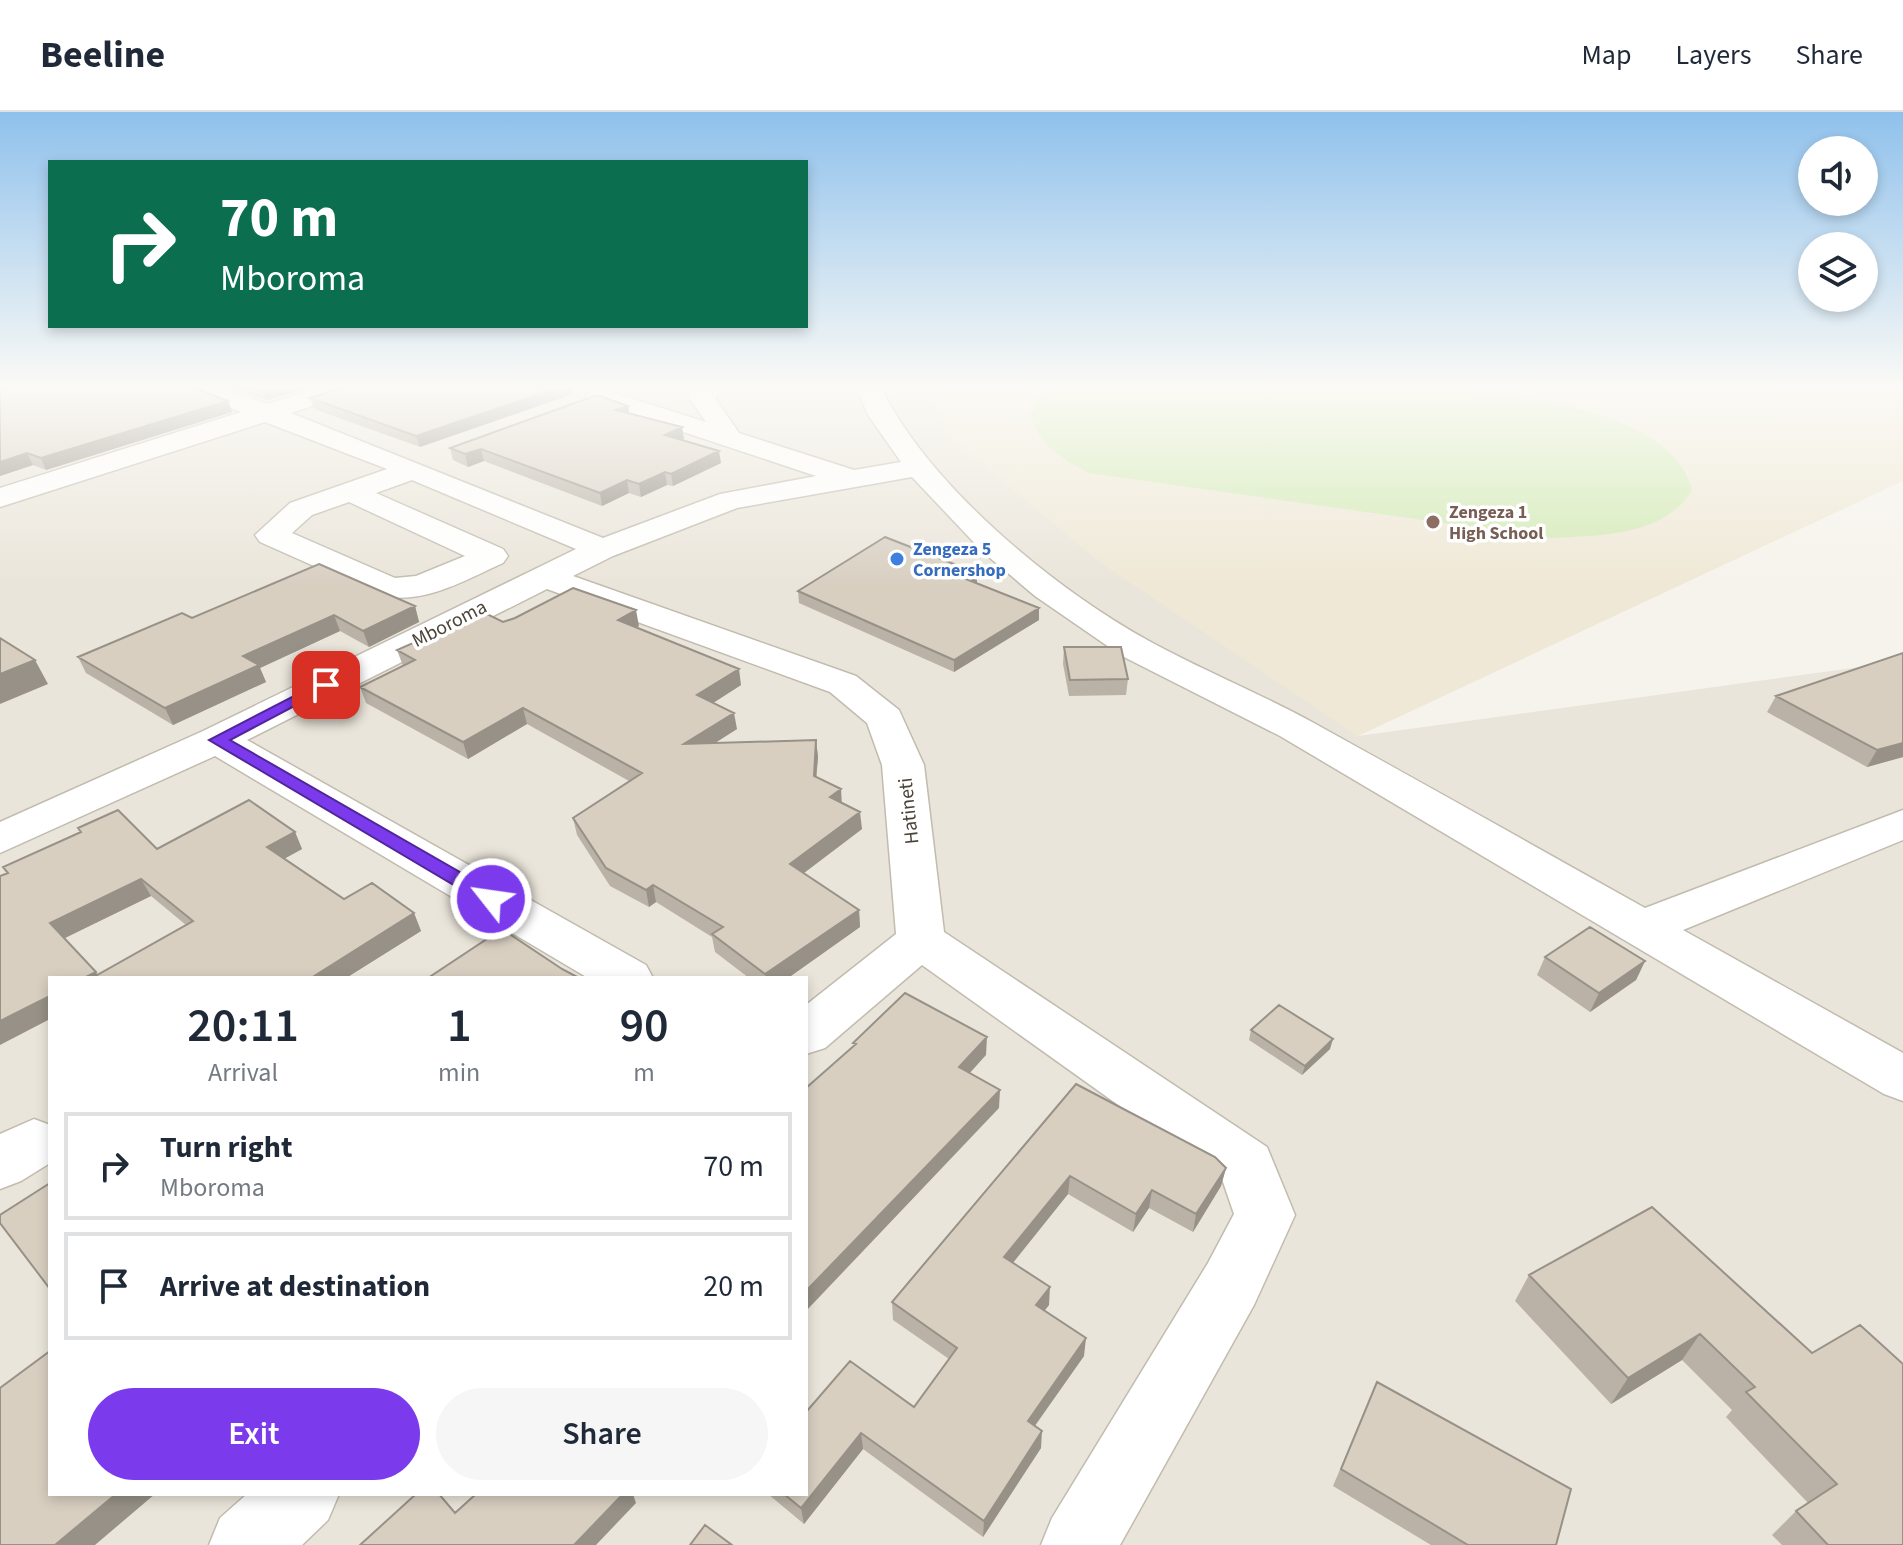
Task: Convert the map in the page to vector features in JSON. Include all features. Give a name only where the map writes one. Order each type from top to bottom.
[{"type":"street","points":[[0,498],[139,453]]},
{"type":"street","points":[[384,453],[417,464],[602,549]]},
{"type":"street","points":[[773,453],[850,478]]},
{"type":"street","points":[[909,453],[994,545],[1047,589],[1135,648],[1294,728],[1903,1079]]},
{"type":"street","points":[[350,492],[492,556],[422,586],[391,588],[271,535],[301,509],[417,464]]},
{"type":"street","name":"Mboroma","points":[[0,839],[217,740],[602,549],[730,500],[919,467]]},
{"type":"street","name":"Hatineti","points":[[465,568],[530,583],[843,684],[885,718],[903,765],[921,940]]},
{"type":"street","points":[[217,740],[625,976]]},
{"type":"street","points":[[1639,929],[1903,824]]},
{"type":"street","points":[[808,1032],[921,940],[1246,1164],[1265,1215],[1231,1284],[1079,1545]]},
{"type":"street","points":[[247,1545],[300,1496]]},
{"type":"shaded area","points":[[0,453],[971,453],[1358,736],[1903,661],[1903,1545],[0,1545]]},
{"type":"shaded area","name":"Zengeza 1 High School","points":[[969,453],[1903,453],[1903,481],[1358,736],[1101,563]]},
{"type":"green space","points":[[1057,453],[1670,453],[1692,490],[1665,517],[1648,525],[1610,534],[1551,538],[1089,473]]},
{"type":"building","points":[[0,453],[58,453],[41,458],[27,453],[0,462]]},
{"type":"building","points":[[491,453],[715,453],[671,474],[665,472],[639,484],[627,480],[600,493]]},
{"type":"building","points":[[885,537],[977,573],[966,579],[1039,608],[954,660],[798,591]]},
{"type":"building","points":[[319,564],[415,606],[363,631],[334,615],[243,656],[259,665],[165,708],[78,657],[182,613],[192,618]]},
{"type":"building","points":[[573,588],[636,610],[618,620],[739,669],[697,695],[734,713],[684,744],[816,740],[814,776],[841,789],[830,797],[860,812],[790,864],[859,910],[765,974],[712,934],[723,927],[653,885],[646,890],[606,868],[573,818],[642,773],[523,708],[463,742],[360,687],[415,660],[397,650],[483,612],[503,622],[515,618]]},
{"type":"building","points":[[0,638],[35,660],[0,674]]},
{"type":"building","points":[[1064,647],[1121,647],[1128,679],[1070,680]]},
{"type":"building","points":[[1903,653],[1903,743],[1877,750],[1776,696]]},
{"type":"building","points":[[249,800],[295,832],[267,847],[344,899],[372,883],[414,913],[314,976],[96,976],[193,921],[141,879],[50,923],[96,972],[88,976],[48,976],[48,997],[0,1021],[0,876],[8,873],[3,867],[81,832],[78,828],[118,810],[157,849]]},
{"type":"building","points":[[1590,927],[1645,961],[1599,993],[1545,957]]},
{"type":"building","points":[[502,929],[575,976],[431,976]]},
{"type":"building","points":[[905,993],[987,1037],[959,1067],[1000,1090],[808,1289],[808,1086],[856,1044],[853,1043]]},
{"type":"building","points":[[1279,1005],[1333,1039],[1305,1066],[1251,1030]]},
{"type":"building","points":[[1076,1084],[1215,1157],[1226,1168],[1196,1214],[1152,1190],[1136,1214],[1070,1176],[1004,1257],[1050,1287],[1036,1305],[1086,1338],[1028,1421],[1042,1431],[984,1521],[861,1433],[801,1508],[786,1496],[808,1496],[808,1410],[850,1361],[914,1407],[957,1348],[892,1302]]},
{"type":"building","points":[[48,1184],[48,1286],[0,1223],[0,1215]]},
{"type":"building","points":[[1652,1207],[1812,1353],[1860,1325],[1903,1364],[1903,1545],[1828,1545],[1796,1511],[1837,1484],[1746,1392],[1755,1387],[1700,1334],[1628,1378],[1529,1275]]},
{"type":"building","points":[[48,1352],[48,1496],[114,1496],[55,1545],[0,1545],[0,1388]]},
{"type":"building","points":[[1377,1382],[1571,1489],[1556,1545],[1468,1545],[1341,1469]]},
{"type":"building","points":[[414,1496],[441,1496],[455,1513],[474,1496],[621,1496],[574,1545],[360,1545]]},
{"type":"building","points":[[705,1525],[732,1545],[690,1545]]},
{"type":"place","name":"Zengeza 1 High School","points":[[1433,522]]},
{"type":"place","name":"Zengeza 5 Cornershop","points":[[897,559]]},
{"type":"route","points":[[326,685],[217,740],[491,899]]}]
